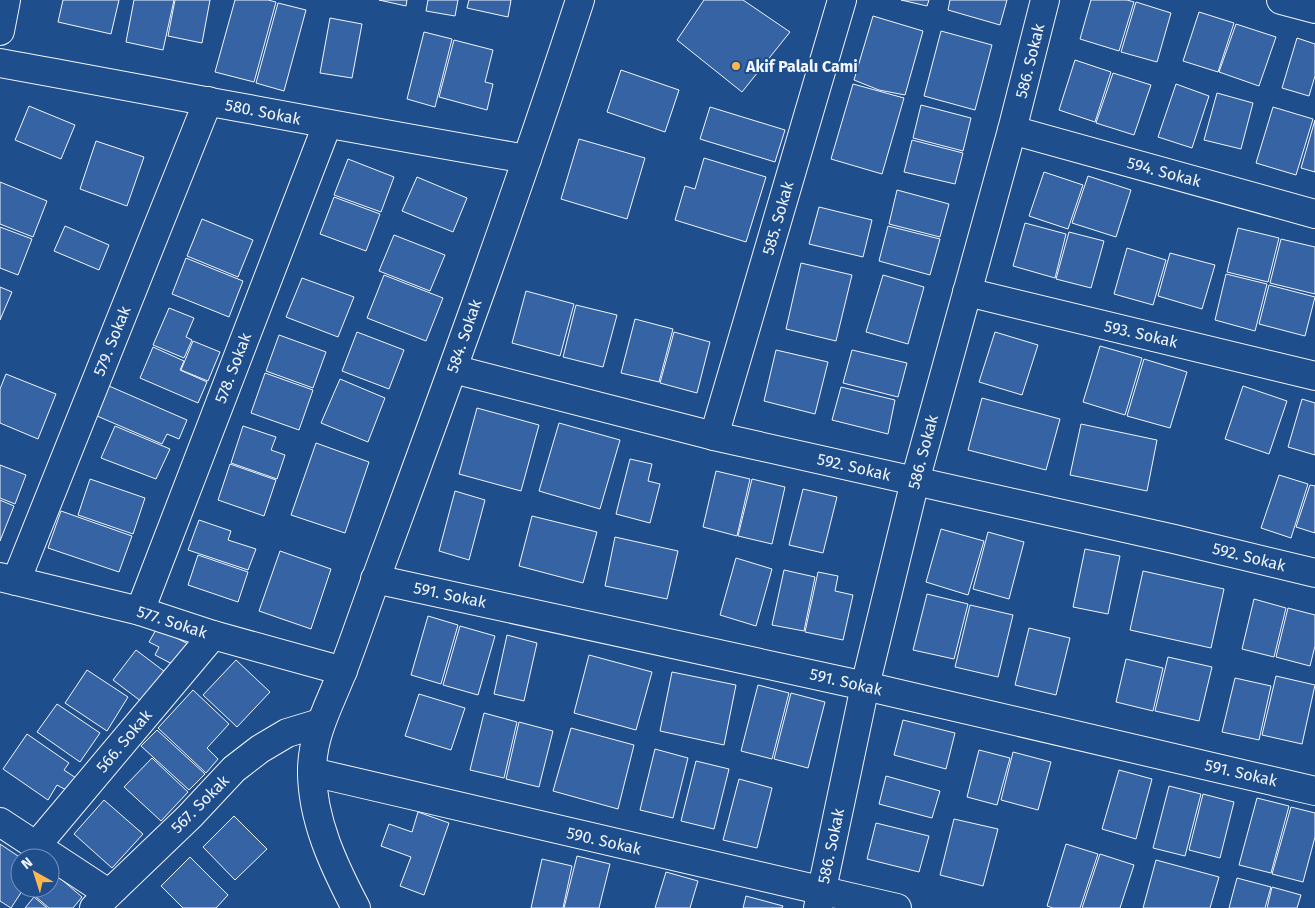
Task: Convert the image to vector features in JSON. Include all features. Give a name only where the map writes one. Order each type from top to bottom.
[{"type":"street","points":[[0,31],[6,0]]},
{"type":"street","name":"584. Sokak","points":[[355,907],[328,848],[316,811],[312,772],[314,748],[320,723],[343,671],[453,369],[527,159],[580,0]]},
{"type":"street","name":"585. Sokak","points":[[714,436],[842,0]]},
{"type":"street","name":"586. Sokak","points":[[820,900],[865,686],[915,481],[1012,130],[1045,0]]},
{"type":"street","points":[[1281,0],[1315,9]]},
{"type":"street","name":"580. Sokak","points":[[0,63],[527,159]]},
{"type":"street","name":"579. Sokak","points":[[8,579],[208,101]]},
{"type":"street","name":"578. Sokak","points":[[140,611],[327,124]]},
{"type":"street","name":"594. Sokak","points":[[1012,130],[1315,214]]},
{"type":"street","name":"593. Sokak","points":[[967,292],[1315,376]]},
{"type":"street","name":"592. Sokak","points":[[453,369],[714,436],[1174,539],[1315,573]]},
{"type":"street","name":"577. Sokak","points":[[8,579],[140,611],[213,635],[343,671]]},
{"type":"street","name":"591. Sokak","points":[[376,579],[865,686],[1315,791]]},
{"type":"street","name":"566. Sokak","points":[[36,846],[213,635]]},
{"type":"street","name":"567. Sokak","points":[[101,901],[190,816],[234,769],[260,749],[287,733],[320,723]]},
{"type":"street","name":"590. Sokak","points":[[312,772],[820,900],[897,908]]},
{"type":"street","points":[[0,822],[36,846],[101,901]]},
{"type":"building","points":[[63,0],[119,0],[111,34],[58,22]]},
{"type":"building","points":[[134,0],[174,0],[163,50],[126,42]]},
{"type":"building","points":[[175,0],[210,0],[202,43],[168,36]]},
{"type":"building","points":[[235,0],[268,0],[276,2],[254,82],[215,72]]},
{"type":"building","points":[[379,0],[407,0],[406,6]]},
{"type":"building","points":[[428,0],[458,0],[455,16],[426,11]]},
{"type":"building","points":[[469,0],[511,0],[508,17],[467,8]]},
{"type":"building","name":"Akif Palalı Cami","points":[[704,0],[743,0],[790,32],[742,92],[677,40]]},
{"type":"building","points":[[901,0],[929,0],[927,6]]},
{"type":"building","points":[[950,0],[1007,0],[1000,25],[948,10]]},
{"type":"building","points":[[1091,0],[1127,0],[1134,2],[1119,51],[1080,39]]},
{"type":"building","points":[[1136,2],[1171,13],[1157,62],[1121,52]]},
{"type":"building","points":[[278,3],[306,10],[284,91],[256,83]]},
{"type":"building","points":[[1199,12],[1234,23],[1218,72],[1183,61]]},
{"type":"building","points":[[873,16],[923,31],[905,95],[879,90],[854,80]]},
{"type":"building","points":[[330,18],[362,24],[352,78],[320,73]]},
{"type":"building","points":[[1236,24],[1276,37],[1259,86],[1219,72]]},
{"type":"building","points":[[941,31],[992,45],[975,110],[924,96]]},
{"type":"building","points":[[424,32],[452,39],[435,107],[407,99]]},
{"type":"building","points":[[1297,38],[1315,44],[1315,76],[1309,96],[1282,88]]},
{"type":"building","points":[[454,40],[493,50],[485,82],[493,84],[487,110],[439,97]]},
{"type":"building","points":[[1075,60],[1111,72],[1095,122],[1059,110]]},
{"type":"building","points":[[621,70],[679,90],[665,132],[607,112]]},
{"type":"building","points":[[1113,73],[1151,85],[1134,135],[1096,123]]},
{"type":"building","points":[[853,84],[904,98],[882,174],[831,159]]},
{"type":"building","points":[[1176,84],[1209,96],[1192,148],[1158,137]]},
{"type":"building","points":[[1217,93],[1253,103],[1241,149],[1204,140]]},
{"type":"building","points":[[921,105],[971,118],[963,151],[913,138]]},
{"type":"building","points":[[29,106],[75,125],[61,159],[15,140]]},
{"type":"building","points":[[710,107],[785,130],[775,162],[700,139]]},
{"type":"building","points":[[1273,107],[1313,119],[1296,175],[1256,163]]},
{"type":"building","points":[[1315,120],[1315,172],[1301,168]]},
{"type":"building","points":[[579,139],[645,158],[627,219],[561,199]]},
{"type":"building","points":[[912,140],[963,153],[955,184],[904,172]]},
{"type":"building","points":[[96,141],[144,157],[127,206],[80,189]]},
{"type":"building","points":[[704,158],[766,177],[746,242],[675,220],[685,186],[695,189]]},
{"type":"building","points":[[348,159],[394,177],[381,212],[334,195]]},
{"type":"building","points":[[1044,172],[1083,185],[1068,229],[1029,216]]},
{"type":"building","points":[[1088,176],[1131,190],[1116,237],[1072,223]]},
{"type":"building","points":[[417,177],[467,198],[453,232],[402,211]]},
{"type":"building","points":[[0,182],[47,201],[33,237],[0,224]]},
{"type":"building","points":[[897,190],[949,204],[940,237],[889,224]]},
{"type":"building","points":[[334,197],[380,214],[366,251],[320,234]]},
{"type":"building","points":[[819,207],[872,220],[863,257],[809,244]]},
{"type":"building","points":[[202,219],[253,240],[238,277],[187,256]]},
{"type":"building","points":[[1025,223],[1066,234],[1055,278],[1013,266]]},
{"type":"building","points":[[65,226],[109,245],[99,270],[54,251]]},
{"type":"building","points":[[888,226],[940,239],[930,275],[879,261]]},
{"type":"building","points":[[0,227],[32,239],[18,275],[0,268]]},
{"type":"building","points":[[1238,228],[1279,238],[1268,282],[1227,272]]},
{"type":"building","points":[[1069,232],[1104,241],[1091,288],[1056,279]]},
{"type":"building","points":[[394,235],[445,255],[430,291],[379,271]]},
{"type":"building","points":[[1281,239],[1315,247],[1315,294],[1270,283]]},
{"type":"building","points":[[1127,248],[1166,260],[1153,305],[1114,294]]},
{"type":"building","points":[[1170,253],[1215,265],[1202,309],[1158,296]]},
{"type":"building","points":[[186,258],[243,281],[229,317],[172,294]]},
{"type":"building","points":[[801,263],[852,275],[836,341],[786,329]]},
{"type":"building","points":[[1226,274],[1267,284],[1255,331],[1215,320]]},
{"type":"building","points":[[384,275],[443,298],[426,341],[367,318]]},
{"type":"building","points":[[883,275],[924,287],[908,344],[866,332]]},
{"type":"building","points":[[302,278],[354,297],[338,337],[286,317]]},
{"type":"building","points":[[1269,285],[1315,297],[1305,336],[1259,324]]},
{"type":"building","points":[[0,287],[12,292],[0,320]]},
{"type":"building","points":[[526,291],[574,304],[560,356],[512,343]]},
{"type":"building","points":[[576,305],[617,315],[603,367],[563,357]]},
{"type":"building","points":[[169,308],[194,318],[186,337],[192,340],[184,358],[153,345]]},
{"type":"building","points":[[635,319],[673,329],[659,382],[621,373]]},
{"type":"building","points":[[357,332],[404,350],[389,389],[342,371]]},
{"type":"building","points":[[674,332],[710,342],[697,393],[660,383]]},
{"type":"building","points":[[995,332],[1038,345],[1022,395],[979,382]]},
{"type":"building","points":[[279,335],[326,352],[313,388],[266,371]]},
{"type":"building","points":[[193,341],[220,352],[208,381],[181,370]]},
{"type":"building","points":[[1100,346],[1142,358],[1125,415],[1083,402]]},
{"type":"building","points":[[153,347],[184,361],[180,370],[207,382],[198,403],[140,378]]},
{"type":"building","points":[[776,350],[828,362],[815,414],[764,401]]},
{"type":"building","points":[[852,350],[907,363],[898,397],[843,383]]},
{"type":"building","points":[[1144,359],[1187,372],[1170,428],[1127,416]]},
{"type":"building","points":[[265,373],[313,390],[299,430],[251,413]]},
{"type":"building","points":[[6,374],[56,394],[38,439],[0,423],[0,389]]},
{"type":"building","points":[[340,379],[385,398],[368,442],[321,423]]},
{"type":"building","points":[[109,386],[187,420],[179,439],[167,434],[162,444],[97,416]]},
{"type":"building","points":[[1243,386],[1287,401],[1269,454],[1225,439]]},
{"type":"building","points":[[841,387],[895,400],[888,434],[832,420]]},
{"type":"building","points":[[982,398],[1060,419],[1046,470],[968,450]]},
{"type":"building","points":[[1302,399],[1315,403],[1315,455],[1288,447]]},
{"type":"building","points":[[477,408],[539,425],[521,491],[459,474]]},
{"type":"building","points":[[559,423],[620,440],[600,509],[539,491]]},
{"type":"building","points":[[1081,424],[1157,440],[1147,491],[1070,475]]},
{"type":"building","points":[[115,426],[170,449],[156,479],[101,458]]},
{"type":"building","points":[[243,426],[276,437],[271,450],[285,455],[277,479],[231,463]]},
{"type":"building","points":[[316,443],[369,462],[345,533],[291,515]]},
{"type":"building","points":[[630,459],[652,464],[648,481],[660,484],[650,523],[616,514]]},
{"type":"building","points":[[230,464],[276,480],[264,516],[218,500]]},
{"type":"building","points":[[0,465],[26,475],[15,504],[0,498]]},
{"type":"building","points":[[716,471],[750,479],[737,536],[703,527]]},
{"type":"building","points":[[1279,475],[1308,484],[1291,538],[1261,528]]},
{"type":"building","points":[[90,479],[145,498],[133,534],[78,515]]},
{"type":"building","points":[[752,479],[785,487],[772,544],[738,536]]},
{"type":"building","points":[[1310,485],[1315,486],[1315,533],[1296,527]]},
{"type":"building","points":[[803,489],[837,497],[823,553],[789,545]]},
{"type":"building","points":[[455,491],[485,500],[469,560],[439,551]]},
{"type":"building","points":[[0,500],[14,506],[0,541]]},
{"type":"building","points":[[61,511],[132,536],[119,572],[48,548]]},
{"type":"building","points":[[532,516],[597,532],[583,583],[519,566]]},
{"type":"building","points":[[199,520],[231,531],[228,540],[256,549],[248,570],[188,550]]},
{"type":"building","points":[[941,529],[984,541],[968,595],[926,582]]},
{"type":"building","points":[[988,532],[1024,542],[1009,599],[973,589]]},
{"type":"building","points":[[615,537],[678,551],[667,599],[605,586]]},
{"type":"building","points":[[1085,549],[1120,556],[1108,614],[1073,607]]},
{"type":"building","points":[[280,551],[331,569],[311,629],[259,611]]},
{"type":"building","points":[[198,555],[248,572],[238,602],[188,585]]},
{"type":"building","points":[[736,558],[772,569],[756,626],[720,615]]},
{"type":"building","points":[[784,570],[815,577],[804,631],[772,625]]},
{"type":"building","points":[[1143,571],[1224,589],[1211,648],[1130,630]]},
{"type":"building","points":[[818,572],[838,576],[835,591],[853,595],[843,640],[805,632]]},
{"type":"building","points":[[927,594],[968,604],[954,659],[913,650]]},
{"type":"building","points":[[1254,599],[1286,608],[1274,657],[1242,649]]},
{"type":"building","points":[[970,605],[1013,615],[998,677],[955,667]]},
{"type":"building","points":[[1288,608],[1315,615],[1315,646],[1310,666],[1276,657]]},
{"type":"building","points":[[428,616],[458,625],[441,684],[411,675]]},
{"type":"building","points":[[460,626],[495,636],[478,695],[443,685]]},
{"type":"building","points":[[157,628],[190,645],[178,667],[155,655],[159,647],[149,642]]},
{"type":"building","points":[[1029,628],[1070,638],[1056,695],[1015,685]]},
{"type":"building","points":[[507,635],[537,643],[524,701],[494,694]]},
{"type":"building","points":[[136,650],[169,675],[146,705],[113,680]]},
{"type":"building","points":[[589,655],[652,672],[636,730],[574,713]]},
{"type":"building","points":[[1168,657],[1212,667],[1199,721],[1155,711]]},
{"type":"building","points":[[1126,659],[1163,668],[1153,711],[1116,702]]},
{"type":"building","points":[[236,660],[270,692],[237,727],[203,695]]},
{"type":"building","points":[[87,670],[128,697],[107,731],[65,703]]},
{"type":"building","points":[[672,672],[736,685],[724,745],[660,731]]},
{"type":"building","points":[[1276,676],[1315,685],[1302,744],[1262,735]]},
{"type":"building","points":[[1235,678],[1271,686],[1259,740],[1222,732]]},
{"type":"building","points":[[758,685],[789,693],[772,759],[741,751]]},
{"type":"building","points":[[193,690],[229,724],[207,748],[218,759],[206,773],[158,728]]},
{"type":"building","points":[[791,693],[825,702],[808,768],[774,759]]},
{"type":"building","points":[[419,694],[465,708],[451,750],[405,736]]},
{"type":"building","points":[[57,704],[100,733],[80,762],[37,732]]},
{"type":"building","points":[[484,713],[517,722],[504,778],[470,770]]},
{"type":"building","points":[[903,720],[955,733],[946,769],[894,755]]},
{"type":"building","points":[[519,722],[553,731],[539,787],[506,779]]},
{"type":"building","points":[[571,728],[634,745],[618,809],[553,791]]},
{"type":"building","points":[[157,730],[205,774],[189,790],[141,746]]},
{"type":"building","points":[[27,734],[69,763],[64,770],[76,778],[68,791],[57,785],[48,800],[3,769]]},
{"type":"building","points":[[655,749],[688,758],[673,818],[640,810]]},
{"type":"building","points":[[979,750],[1010,758],[997,805],[967,797]]},
{"type":"building","points":[[1013,752],[1051,762],[1038,810],[1001,800]]},
{"type":"building","points":[[152,758],[188,792],[161,821],[124,787]]},
{"type":"building","points":[[696,761],[729,769],[714,829],[681,821]]},
{"type":"building","points":[[1119,770],[1152,779],[1136,839],[1102,829]]},
{"type":"building","points":[[886,776],[940,791],[932,818],[879,804]]},
{"type":"building","points":[[739,779],[772,788],[757,848],[723,840]]},
{"type":"building","points":[[1169,786],[1201,794],[1185,856],[1153,848]]},
{"type":"building","points":[[1203,794],[1234,802],[1220,858],[1189,850]]},
{"type":"building","points":[[1257,798],[1289,806],[1271,873],[1239,865]]},
{"type":"building","points":[[104,800],[143,834],[112,868],[74,834]]},
{"type":"building","points":[[1291,807],[1315,813],[1315,837],[1303,882],[1272,874]]},
{"type":"building","points":[[418,812],[449,823],[424,895],[400,886],[411,857],[381,846],[389,824],[412,832]]},
{"type":"building","points":[[234,816],[267,849],[235,880],[203,847]]},
{"type":"building","points":[[954,819],[998,829],[983,886],[940,875]]},
{"type":"building","points":[[876,823],[929,836],[919,872],[867,859]]},
{"type":"building","points":[[0,844],[10,851],[10,898],[18,898],[11,908],[0,901]]},
{"type":"building","points":[[1066,844],[1098,854],[1080,908],[1053,908],[1047,906]]},
{"type":"building","points":[[1100,854],[1134,865],[1120,908],[1082,908]]},
{"type":"building","points":[[577,856],[610,864],[599,908],[564,908]]},
{"type":"building","points":[[190,857],[228,895],[216,908],[183,908],[161,886]]},
{"type":"building","points":[[542,859],[572,866],[563,908],[531,908]]},
{"type":"building","points":[[1156,860],[1219,877],[1210,908],[1143,908]]},
{"type":"building","points":[[666,872],[698,881],[690,908],[655,908]]},
{"type":"building","points":[[60,878],[82,897],[73,908],[49,908],[37,898],[60,898]]},
{"type":"building","points":[[1237,878],[1271,887],[1265,908],[1229,908]]},
{"type":"building","points":[[1272,887],[1301,895],[1297,908],[1267,908]]},
{"type":"building","points":[[746,896],[783,906],[782,908],[743,908]]},
{"type":"building","points":[[35,898],[47,908],[25,908]]},
{"type":"place","name":"Akif Palalı Cami","points":[[736,66]]}]
